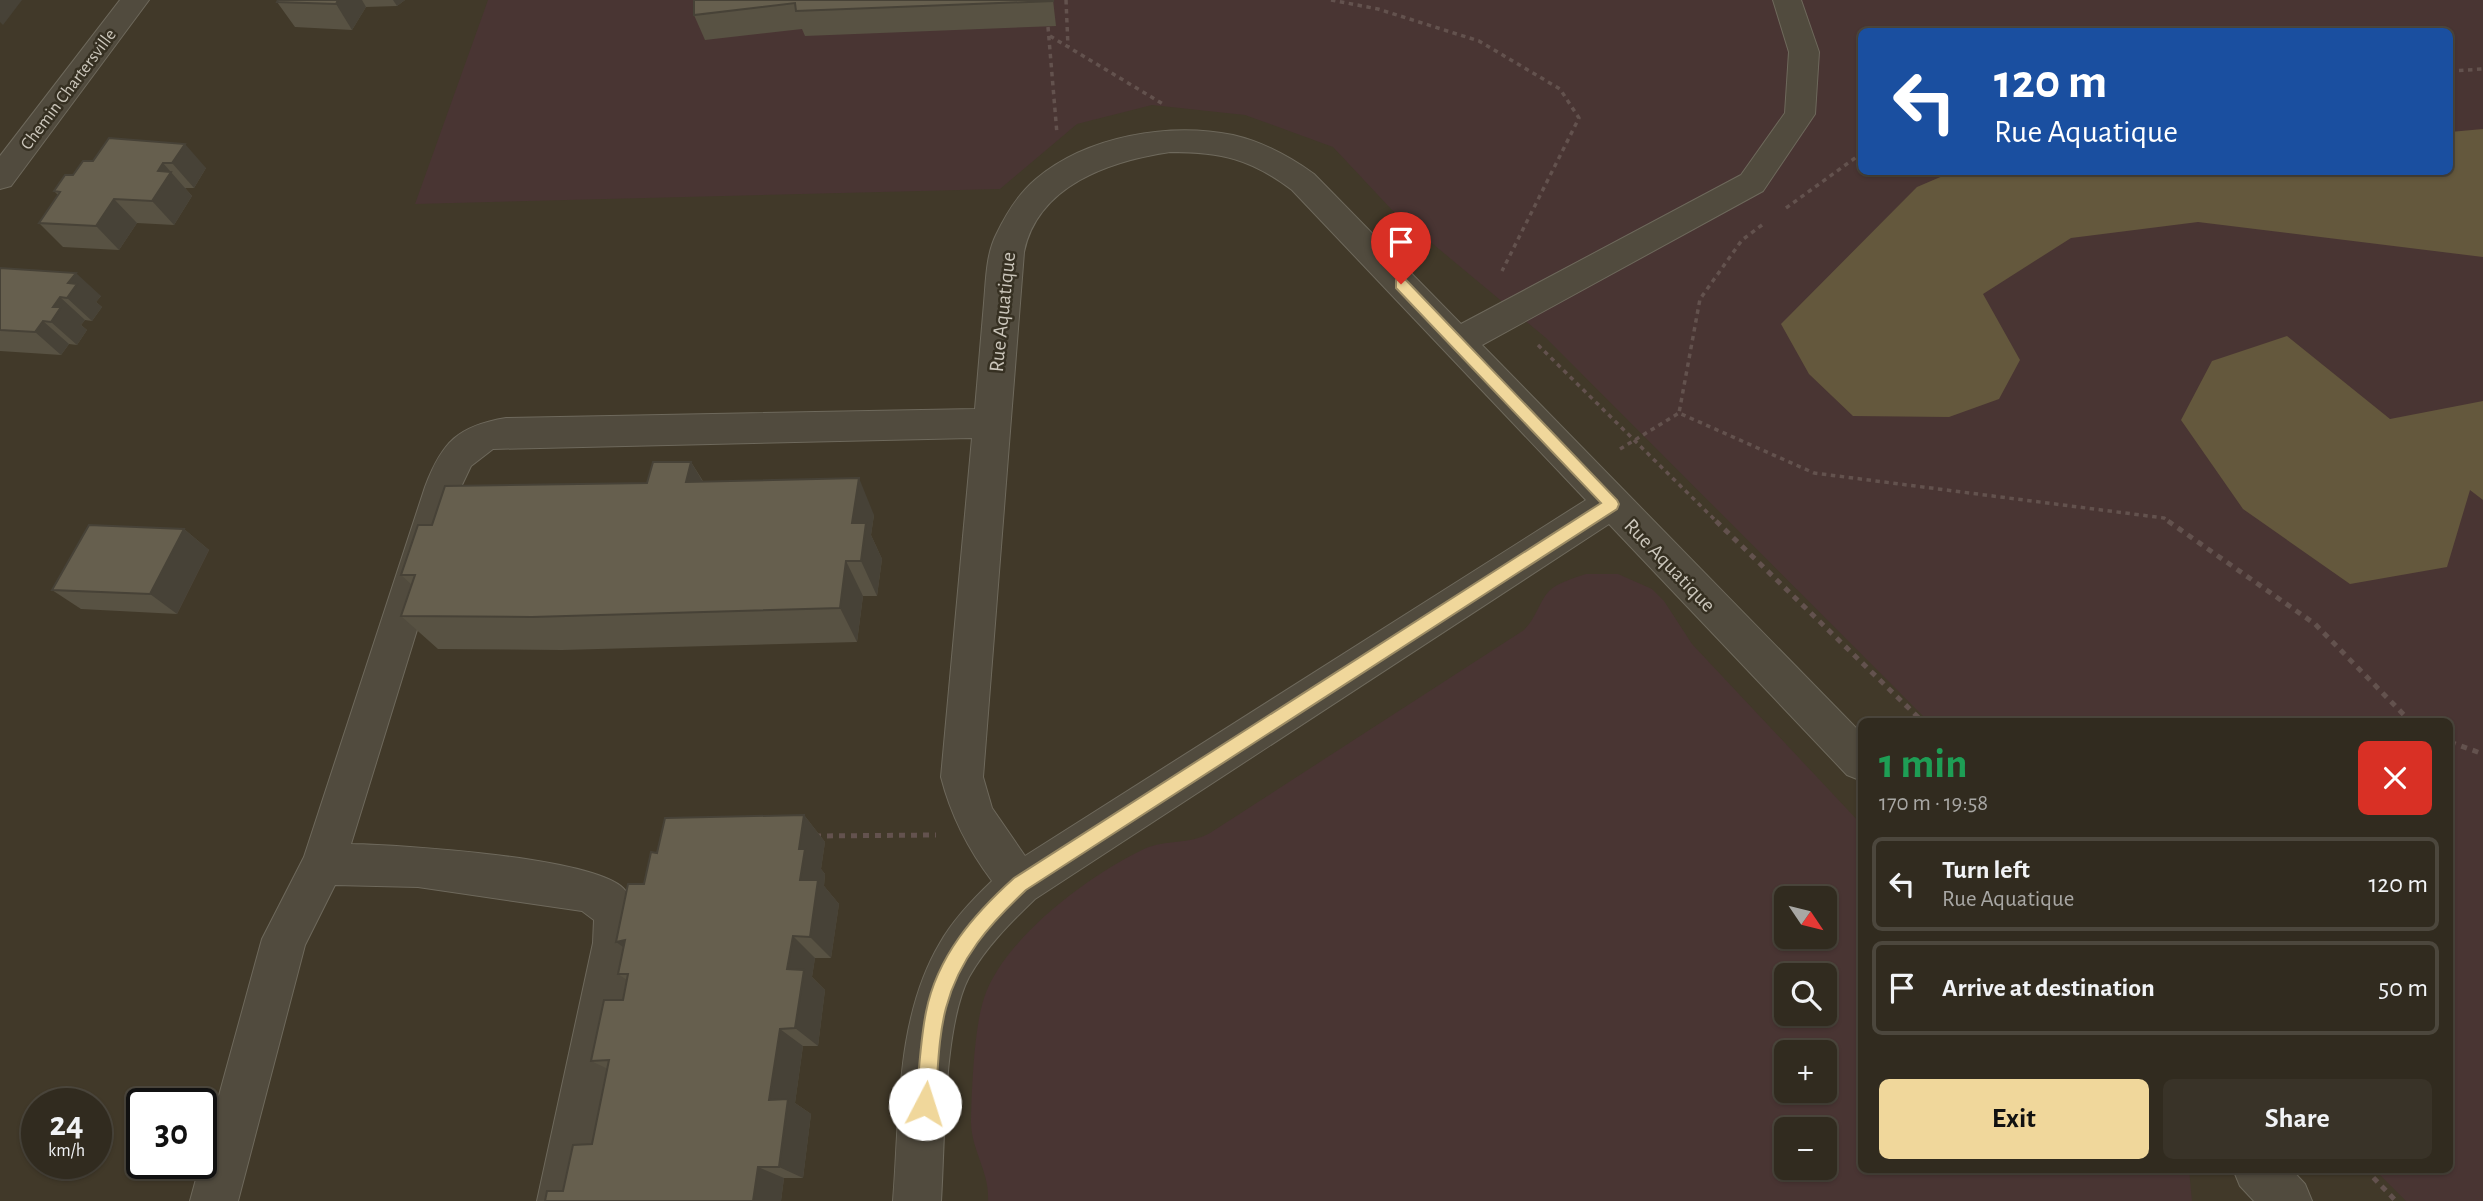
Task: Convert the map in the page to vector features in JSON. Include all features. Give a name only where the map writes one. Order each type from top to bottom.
[{"type":"street","name":"Chemin Chartersville","points":[[0,178],[135,0]]},
{"type":"street","points":[[1456,343],[1752,183],[1800,114],[1804,52],[1787,0]]},
{"type":"street","name":"Rue Aquatique","points":[[1020,884],[982,835],[968,808],[961,777],[1004,268],[1011,236],[1039,195],[1060,178],[1109,153],[1142,145],[1202,140],[1233,146],[1282,166],[1303,182],[1858,758]]},
{"type":"street","points":[[214,1201],[284,939],[323,864],[448,472],[455,459],[473,441],[487,434],[506,432],[991,423]]},
{"type":"street","points":[[917,1201],[929,1055],[936,1010],[948,974],[965,943],[988,913],[1020,884],[1611,504]]},
{"type":"street","points":[[323,864],[418,866],[582,890],[607,901],[615,913],[615,943],[561,1201]]},
{"type":"street","points":[[2261,1173],[2288,1201]]},
{"type":"path","points":[[1066,0],[1068,47]]},
{"type":"path","points":[[1331,0],[1378,9],[1479,41],[1560,89],[1579,118],[1498,280],[1508,314],[1633,441],[1919,718]]},
{"type":"path","points":[[1048,27],[1060,178]]},
{"type":"path","points":[[1050,36],[1233,146]]},
{"type":"path","points":[[2453,71],[2483,69]]},
{"type":"path","points":[[1786,208],[1858,156]]},
{"type":"path","points":[[1581,473],[1679,413],[1700,299],[1742,240],[1764,224]]},
{"type":"path","points":[[1679,413],[1814,473],[2164,518],[2315,624],[2407,718]]},
{"type":"path","points":[[2453,743],[2483,754]]},
{"type":"path","points":[[803,836],[982,835]]},
{"type":"path","points":[[2369,1173],[2396,1201]]},
{"type":"shaded area","points":[[488,0],[2483,0],[2483,1201],[2406,1201],[2378,1173],[2453,1173],[2453,718],[1925,718],[1546,338],[1392,210],[1333,147],[1245,115],[1152,105],[1077,124],[1000,189],[415,204]]},
{"type":"shaded area","points":[[2483,129],[2483,257],[2198,222],[2071,238],[1983,294],[2020,360],[1999,399],[1949,417],[1853,416],[1809,374],[1781,324],[1917,187],[1945,175],[2453,175],[2453,132]]},
{"type":"shaded area","points":[[2287,336],[2390,419],[2483,401],[2483,500],[2470,490],[2447,567],[2350,584],[2243,509],[2181,420],[2212,361]]},
{"type":"shaded area","points":[[1586,574],[1618,574],[1652,589],[1664,601],[1692,644],[1858,821],[1858,1173],[2189,1173],[2192,1201],[988,1201],[986,1180],[974,1140],[971,1119],[978,1025],[984,998],[994,975],[1029,931],[1074,892],[1122,860],[1152,846],[1194,839],[1210,833],[1524,630],[1549,591]]},
{"type":"building","points":[[338,0],[336,4],[277,2]]},
{"type":"building","points":[[694,0],[1053,1],[796,11],[795,3],[694,15]]},
{"type":"building","points":[[109,138],[185,144],[172,163],[163,163],[158,171],[171,172],[152,201],[114,199],[96,226],[39,223],[60,192],[54,191],[65,175],[73,175],[83,161],[93,161]]},
{"type":"building","points":[[0,268],[76,273],[68,283],[77,284],[67,298],[60,297],[53,307],[61,307],[51,322],[43,321],[35,332],[0,330]]},
{"type":"building","points":[[653,462],[691,462],[686,482],[859,478],[852,523],[866,523],[861,561],[846,561],[840,608],[532,617],[401,616],[415,575],[401,575],[418,525],[432,525],[445,486],[647,483]]},
{"type":"building","points":[[89,525],[184,529],[150,594],[52,590]]},
{"type":"building","points":[[804,815],[799,849],[805,849],[800,880],[818,880],[810,937],[793,936],[787,969],[804,970],[795,1028],[780,1029],[769,1100],[788,1099],[779,1167],[758,1167],[753,1201],[545,1201],[547,1191],[563,1191],[573,1145],[592,1144],[609,1060],[591,1061],[604,1000],[623,1000],[628,974],[618,974],[625,940],[616,942],[628,884],[644,884],[651,852],[657,853],[665,818]]},
{"type":"route","points":[[925,1104],[936,1010],[948,974],[965,943],[988,913],[1020,884],[1611,504],[1401,284]]}]
